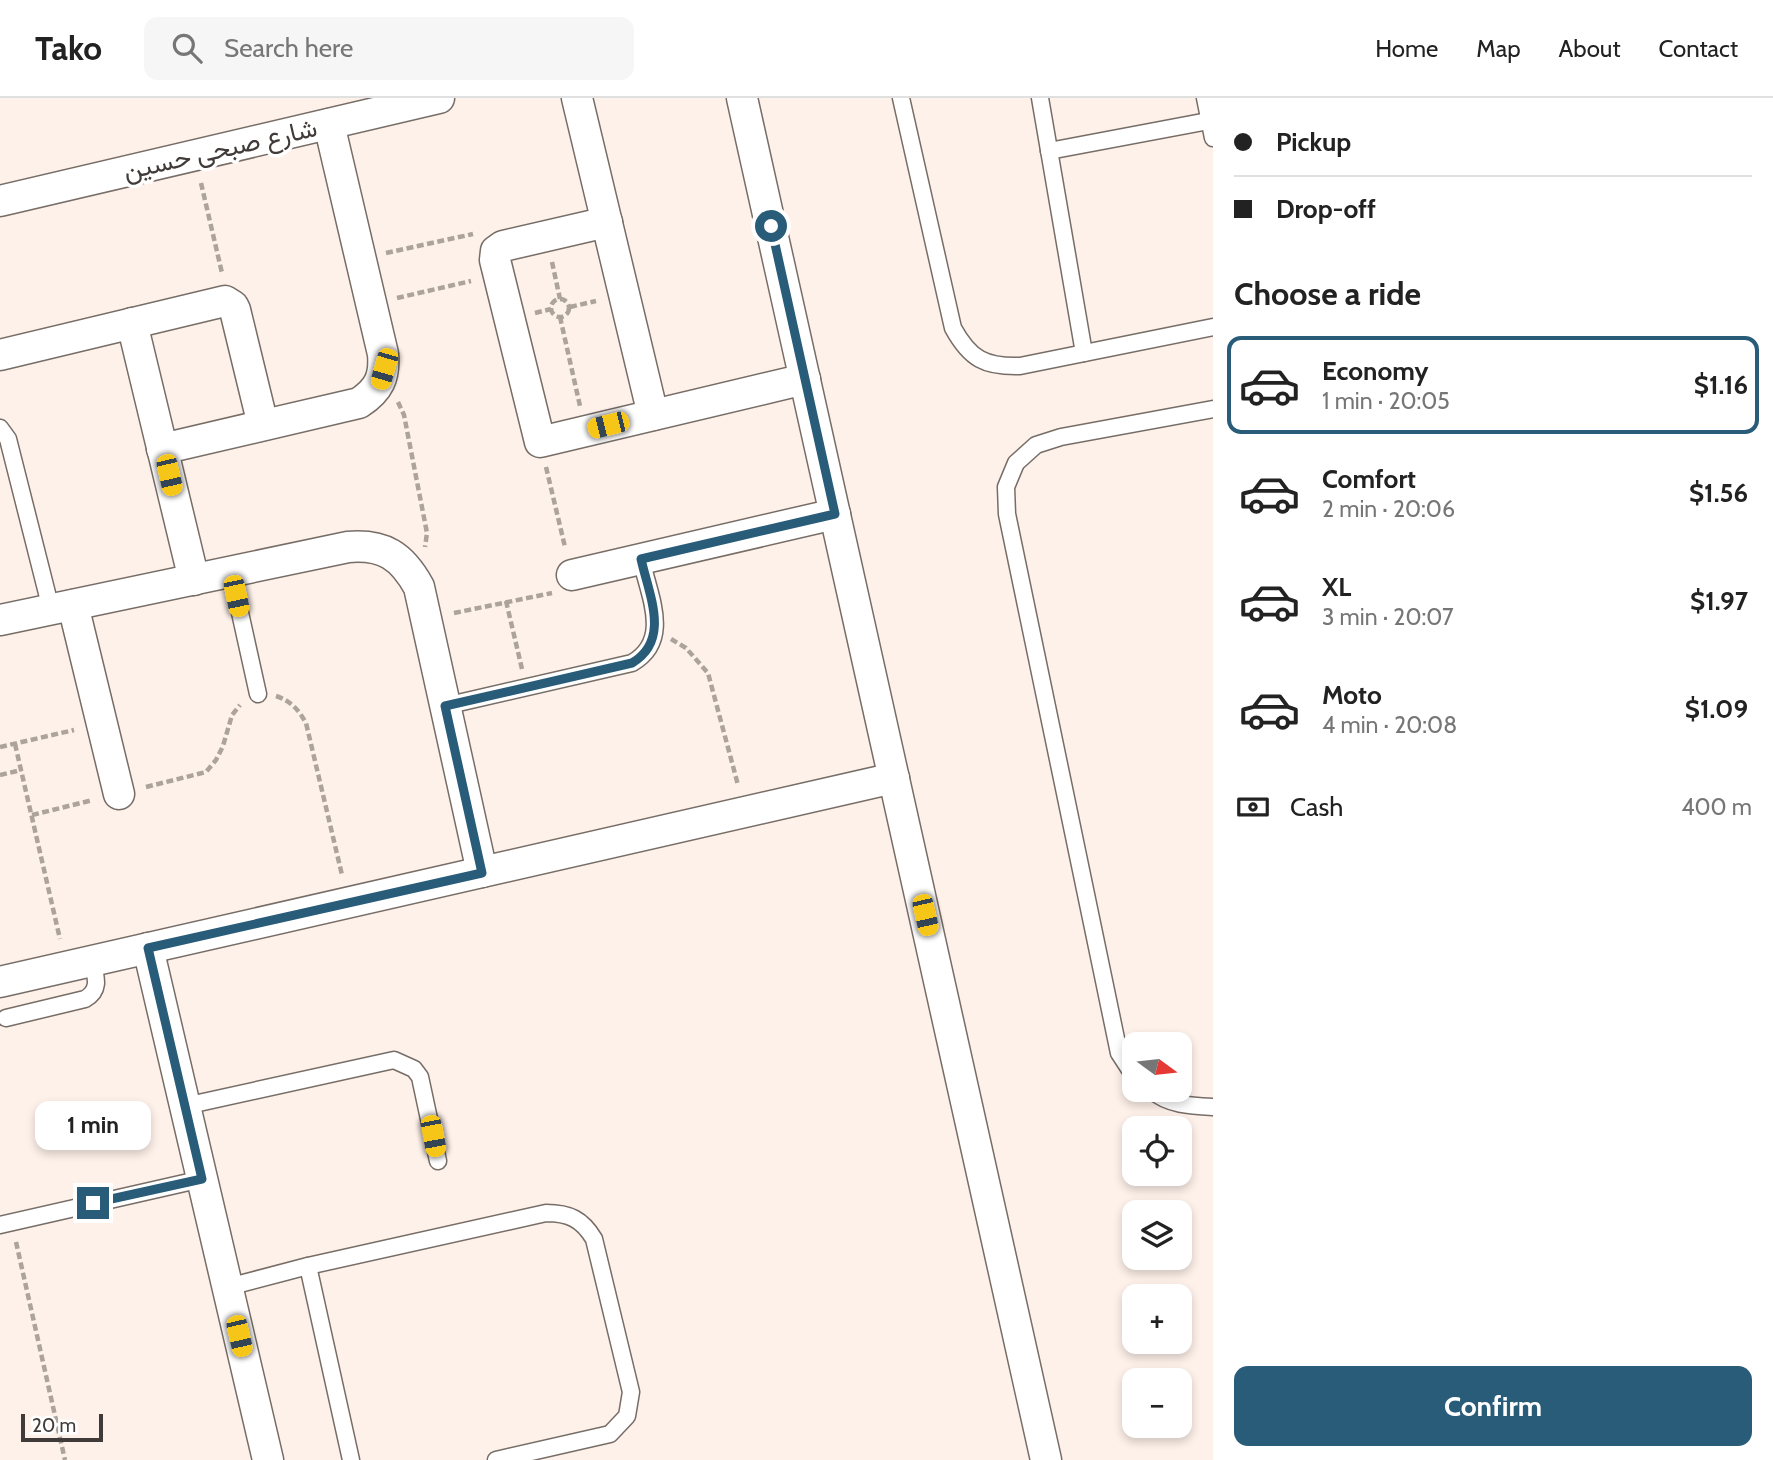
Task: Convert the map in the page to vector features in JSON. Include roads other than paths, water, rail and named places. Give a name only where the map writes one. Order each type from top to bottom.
[{"type":"street","name":"شارع صبحى حسين","points":[[0,201],[439,98]]},
{"type":"street","points":[[577,98],[653,415]]},
{"type":"street","points":[[742,98],[1046,1460]]},
{"type":"street","points":[[162,449],[359,402],[371,395],[380,384],[384,369],[383,354],[328,124]]},
{"type":"street","points":[[607,222],[546,236],[501,260],[540,442],[805,379]]},
{"type":"street","points":[[0,355],[221,302],[229,303],[235,310],[262,425]]},
{"type":"street","points":[[132,323],[194,580]]},
{"type":"street","points":[[572,575],[835,514]]},
{"type":"street","points":[[0,620],[348,547],[366,546],[383,550],[398,559],[410,571],[419,587],[482,873]]},
{"type":"street","points":[[62,607],[102,723],[119,794]]},
{"type":"street","points":[[0,982],[894,778]]},
{"type":"street","points":[[148,948],[268,1460]]},
{"type":"lane","points":[[901,98],[953,328],[963,347],[979,360],[999,367],[1020,366],[1213,327]]},
{"type":"lane","points":[[1040,98],[1084,353]]},
{"type":"lane","points":[[1205,98],[1213,138]]},
{"type":"lane","points":[[1049,151],[1211,120]]},
{"type":"lane","points":[[1122,1058],[1007,514],[1006,487],[1016,463],[1036,445],[1061,437],[1213,409]]},
{"type":"lane","points":[[0,428],[8,439],[62,607]]},
{"type":"lane","points":[[445,706],[632,663],[643,656],[651,646],[655,634],[655,620],[641,559]]},
{"type":"lane","points":[[231,572],[258,694]]},
{"type":"lane","points":[[6,1018],[85,999],[91,995],[97,983],[80,964]]},
{"type":"lane","points":[[185,1106],[394,1060],[414,1069],[420,1077],[438,1161]]},
{"type":"lane","points":[[1173,1102],[1184,1106],[1213,1107]]},
{"type":"lane","points":[[6,1223],[202,1179]]},
{"type":"lane","points":[[228,1287],[308,1266],[546,1213],[575,1217],[587,1227],[594,1239],[631,1392],[627,1416],[610,1434],[496,1460]]},
{"type":"lane","points":[[308,1266],[351,1460]]}]
